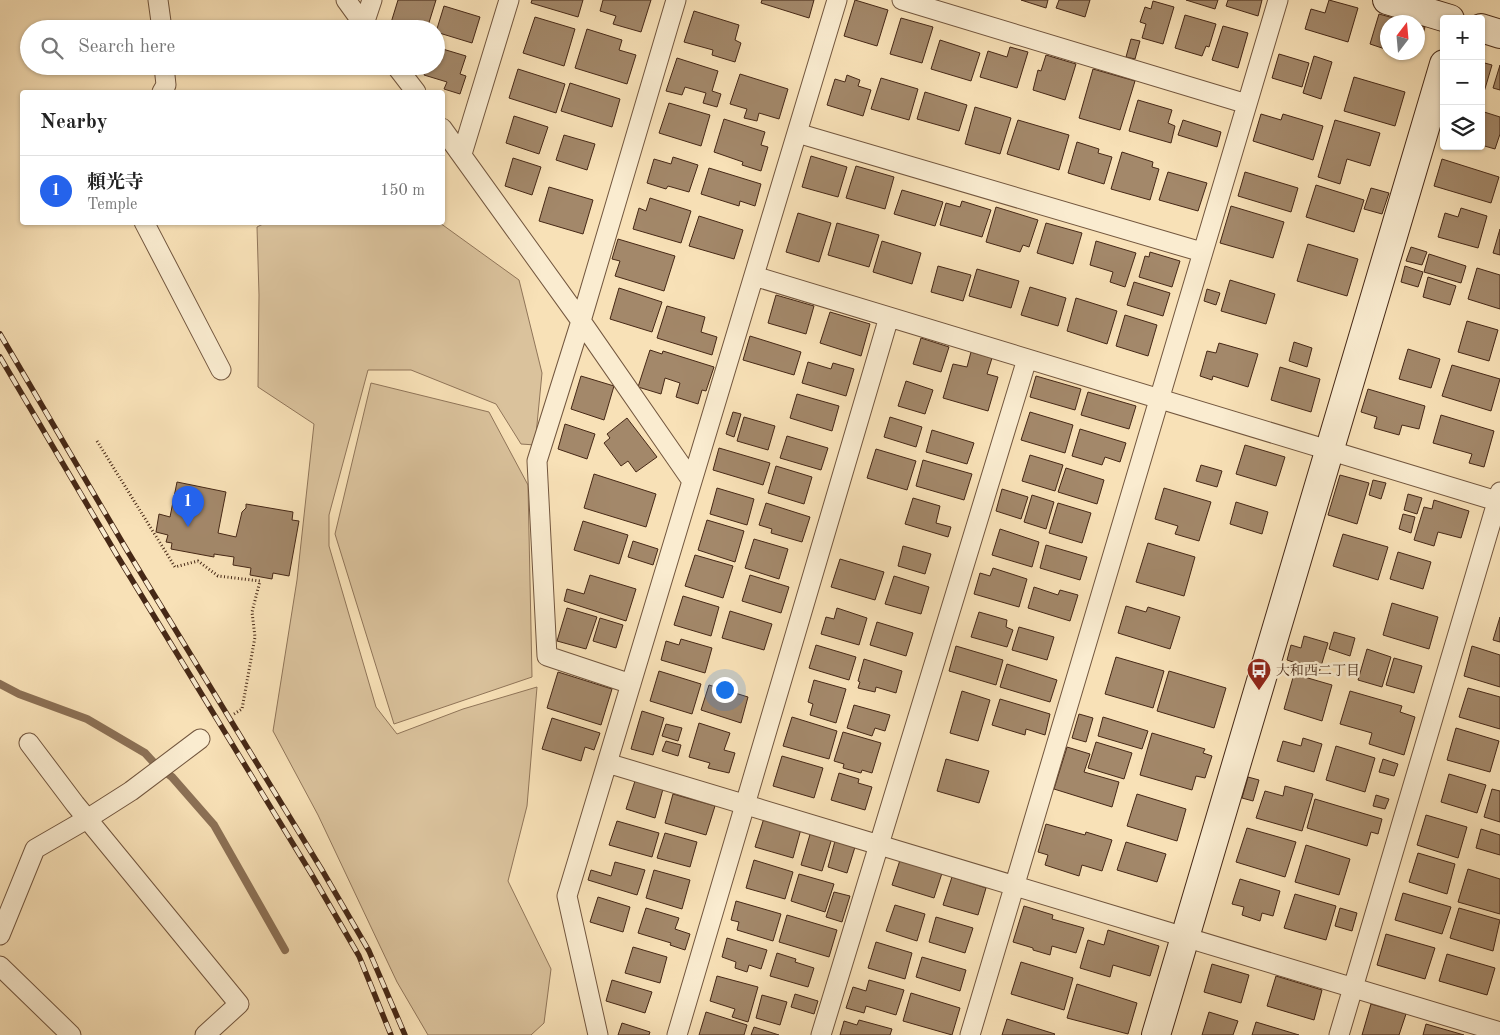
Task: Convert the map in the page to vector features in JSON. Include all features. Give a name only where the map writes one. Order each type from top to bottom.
[{"type":"street","points":[[158,0],[161,20]]},
{"type":"street","points":[[346,0],[361,20]]},
{"type":"street","points":[[367,20],[372,0]]},
{"type":"street","points":[[462,154],[509,0]]},
{"type":"street","points":[[631,684],[547,656],[537,461],[581,321],[676,0]]},
{"type":"street","points":[[598,1035],[567,896],[837,0]]},
{"type":"street","points":[[902,0],[1247,104]]},
{"type":"street","points":[[970,1035],[1278,0]]},
{"type":"street","points":[[1387,0],[1440,16]]},
{"type":"street","points":[[1458,15],[1463,0]]},
{"type":"street","points":[[1485,29],[1500,34]]},
{"type":"street","points":[[163,90],[166,85],[165,75]]},
{"type":"street","points":[[403,75],[414,90]]},
{"type":"street","points":[[1156,1035],[1440,78]]},
{"type":"street","points":[[445,132],[581,321],[692,481]]},
{"type":"street","points":[[797,133],[1202,252]]},
{"type":"street","points":[[146,225],[221,370]]},
{"type":"street","points":[[754,276],[1330,450],[1499,498],[1339,1035]]},
{"type":"street","points":[[677,1035],[889,317]]},
{"type":"street","points":[[821,1035],[1027,359]]},
{"type":"street","points":[[0,935],[35,848],[87,819],[131,791],[200,739]]},
{"type":"street","points":[[29,743],[87,819],[239,1004],[205,1035]]},
{"type":"street","points":[[607,763],[1500,1032]]},
{"type":"street","points":[[0,966],[70,1035]]},
{"type":"path","points":[[97,441],[175,567],[198,561],[218,576],[260,581],[252,612],[255,637],[242,709],[234,714]]},
{"type":"shaded area","points":[[261,225],[443,225],[519,280],[542,373],[535,445],[521,444],[496,404],[411,370],[368,370],[329,515],[329,546],[376,707],[397,734],[463,709],[537,687],[527,806],[508,881],[551,969],[544,1023],[531,1035],[428,1035],[397,982],[318,815],[273,731],[297,580],[314,424],[258,387],[259,295],[257,227]]},
{"type":"shaded area","points":[[371,383],[489,412],[528,485],[532,677],[394,724],[335,534]]},
{"type":"building","points":[[398,0],[436,0],[430,20],[392,20]]},
{"type":"building","points":[[532,0],[583,0],[578,17],[531,3]]},
{"type":"building","points":[[603,0],[651,0],[641,32],[613,24],[616,16],[600,11]]},
{"type":"building","points":[[762,0],[814,0],[809,18],[761,3]]},
{"type":"building","points":[[855,0],[888,10],[877,46],[844,36]]},
{"type":"building","points":[[1021,0],[1048,0],[1046,8]]},
{"type":"building","points":[[1059,0],[1090,0],[1085,17],[1056,8]]},
{"type":"building","points":[[1186,0],[1218,0],[1215,9]]},
{"type":"building","points":[[1228,0],[1262,0],[1258,16],[1226,6]]},
{"type":"building","points":[[1329,0],[1358,8],[1348,42],[1305,29],[1311,9],[1325,13]]},
{"type":"building","points":[[1153,1],[1174,7],[1163,44],[1142,38],[1146,24],[1140,22],[1145,7],[1151,9]]},
{"type":"building","points":[[444,6],[480,17],[472,43],[445,35],[445,20],[440,20]]},
{"type":"building","points":[[694,11],[739,25],[735,40],[741,43],[735,62],[712,55],[713,50],[684,42]]},
{"type":"building","points":[[1379,14],[1383,15],[1380,15],[1380,47],[1370,44]]},
{"type":"building","points":[[1185,15],[1216,24],[1209,47],[1206,46],[1202,56],[1175,48]]},
{"type":"building","points":[[535,17],[575,29],[564,66],[523,53]]},
{"type":"building","points":[[901,18],[933,27],[922,63],[890,54]]},
{"type":"building","points":[[1223,26],[1248,33],[1238,68],[1212,60]]},
{"type":"building","points":[[587,29],[622,40],[619,50],[636,55],[627,84],[575,68]]},
{"type":"building","points":[[1131,39],[1140,41],[1135,59],[1126,57]]},
{"type":"building","points":[[940,40],[980,53],[971,81],[931,69]]},
{"type":"building","points":[[1010,47],[1028,52],[1017,88],[980,77],[988,51],[1007,57]]},
{"type":"building","points":[[445,50],[466,56],[460,74],[466,76],[460,94],[444,89],[447,82],[424,75],[445,75]]},
{"type":"building","points":[[1279,54],[1309,63],[1302,87],[1272,78]]},
{"type":"building","points":[[1046,55],[1076,64],[1065,100],[1033,90],[1038,70],[1041,71]]},
{"type":"building","points":[[1314,56],[1332,62],[1321,99],[1303,93]]},
{"type":"building","points":[[677,58],[718,71],[712,91],[721,94],[717,107],[703,103],[706,93],[685,87],[682,95],[666,91]]},
{"type":"building","points":[[1485,63],[1492,65],[1485,89]]},
{"type":"building","points":[[1500,65],[1500,90],[1493,88]]},
{"type":"building","points":[[518,69],[565,84],[556,113],[509,98]]},
{"type":"building","points":[[1093,69],[1135,81],[1120,130],[1079,118]]},
{"type":"building","points":[[740,74],[788,89],[779,119],[759,113],[757,121],[744,118],[747,109],[730,104]]},
{"type":"building","points":[[847,75],[860,80],[858,86],[871,90],[863,116],[827,105],[835,79],[845,82]]},
{"type":"building","points":[[1354,77],[1405,92],[1395,126],[1344,111]]},
{"type":"building","points":[[881,78],[918,89],[909,120],[871,109]]},
{"type":"building","points":[[570,83],[620,99],[612,127],[561,111]]},
{"type":"building","points":[[925,92],[967,105],[959,131],[917,119]]},
{"type":"building","points":[[1138,100],[1172,110],[1168,123],[1175,126],[1171,143],[1129,131]]},
{"type":"building","points":[[669,103],[710,115],[701,146],[659,133]]},
{"type":"building","points":[[975,107],[1011,118],[1000,154],[965,144]]},
{"type":"building","points":[[1485,112],[1500,117],[1500,134],[1495,149],[1485,146]]},
{"type":"building","points":[[1261,114],[1281,120],[1283,114],[1323,126],[1313,160],[1253,141]]},
{"type":"building","points":[[514,116],[548,127],[539,154],[506,143]]},
{"type":"building","points":[[724,119],[765,132],[761,145],[768,147],[761,171],[742,165],[743,162],[714,152]]},
{"type":"building","points":[[1018,120],[1069,135],[1059,170],[1007,154]]},
{"type":"building","points":[[1183,120],[1221,132],[1217,147],[1178,135]]},
{"type":"building","points":[[1335,120],[1380,133],[1370,166],[1347,159],[1340,184],[1318,177]]},
{"type":"building","points":[[564,135],[595,144],[587,170],[556,160]]},
{"type":"building","points":[[1077,142],[1099,149],[1098,153],[1112,157],[1104,184],[1068,173]]},
{"type":"building","points":[[1122,152],[1153,162],[1152,167],[1159,169],[1150,200],[1111,189]]},
{"type":"building","points":[[811,156],[847,167],[838,197],[802,187]]},
{"type":"building","points":[[673,157],[698,165],[689,192],[668,186],[666,189],[647,183],[654,159],[671,164]]},
{"type":"building","points":[[513,158],[541,167],[532,195],[505,186]]},
{"type":"building","points":[[1442,159],[1499,177],[1491,203],[1434,186]]},
{"type":"building","points":[[856,166],[894,177],[885,209],[846,198]]},
{"type":"building","points":[[709,168],[761,184],[755,206],[740,201],[739,206],[701,194]]},
{"type":"building","points":[[1168,172],[1207,183],[1198,211],[1159,200]]},
{"type":"building","points":[[1245,172],[1298,188],[1291,212],[1238,196]]},
{"type":"building","points":[[1316,185],[1364,200],[1354,232],[1306,217]]},
{"type":"building","points":[[549,187],[593,200],[583,234],[539,221]]},
{"type":"building","points":[[1371,188],[1389,193],[1382,214],[1364,209]]},
{"type":"building","points":[[902,190],[943,202],[935,226],[894,214]]},
{"type":"building","points":[[650,198],[691,211],[681,243],[633,229],[639,208],[646,211]]},
{"type":"building","points":[[962,201],[991,210],[982,237],[940,225],[946,203],[960,207]]},
{"type":"building","points":[[1231,206],[1284,222],[1273,258],[1220,243]]},
{"type":"building","points":[[996,207],[1038,220],[1029,247],[1023,245],[1020,252],[986,242]]},
{"type":"building","points":[[1461,208],[1487,216],[1478,248],[1438,237],[1445,213],[1458,217]]},
{"type":"building","points":[[798,213],[831,223],[819,262],[786,252]]},
{"type":"building","points":[[699,216],[743,230],[734,259],[689,246]]},
{"type":"building","points":[[837,223],[879,235],[869,267],[828,255]]},
{"type":"building","points":[[1046,223],[1082,233],[1073,264],[1037,253]]},
{"type":"building","points":[[1500,229],[1500,255],[1493,253]]},
{"type":"building","points":[[618,239],[675,256],[664,291],[615,276],[620,261],[612,259]]},
{"type":"building","points":[[882,241],[921,253],[912,284],[873,272]]},
{"type":"building","points":[[1096,241],[1136,253],[1125,287],[1110,282],[1113,272],[1090,265]]},
{"type":"building","points":[[1308,244],[1358,259],[1347,296],[1297,281]]},
{"type":"building","points":[[1411,247],[1427,252],[1422,265],[1406,261]]},
{"type":"building","points":[[1150,252],[1180,261],[1172,287],[1139,277],[1145,256],[1149,257]]},
{"type":"building","points":[[1429,254],[1466,266],[1461,283],[1424,272]]},
{"type":"building","points":[[938,266],[971,275],[963,301],[931,292]]},
{"type":"building","points":[[1405,266],[1423,272],[1418,287],[1401,282]]},
{"type":"building","points":[[1477,268],[1500,275],[1500,309],[1468,299]]},
{"type":"building","points":[[977,269],[1019,281],[1011,308],[969,296]]},
{"type":"building","points":[[1428,277],[1456,286],[1450,305],[1423,297]]},
{"type":"building","points":[[1230,280],[1275,294],[1266,324],[1221,311]]},
{"type":"building","points":[[1134,282],[1170,293],[1163,316],[1127,305]]},
{"type":"building","points":[[1030,287],[1066,298],[1058,326],[1021,315]]},
{"type":"building","points":[[619,288],[662,302],[652,332],[610,319]]},
{"type":"building","points":[[1207,289],[1220,293],[1216,305],[1204,301]]},
{"type":"building","points":[[776,295],[814,306],[806,334],[768,323]]},
{"type":"building","points":[[1076,298],[1117,311],[1107,344],[1067,331]]},
{"type":"building","points":[[667,306],[705,317],[701,332],[717,337],[712,355],[657,338]]},
{"type":"building","points":[[830,312],[870,324],[861,356],[820,343]]},
{"type":"building","points":[[1125,315],[1157,325],[1148,356],[1116,346]]},
{"type":"building","points":[[1467,321],[1498,330],[1489,361],[1458,352]]},
{"type":"building","points":[[750,336],[801,352],[794,375],[743,360]]},
{"type":"building","points":[[921,338],[949,347],[941,372],[913,364]]},
{"type":"building","points":[[1294,342],[1312,348],[1307,367],[1289,361]]},
{"type":"building","points":[[1219,343],[1258,354],[1248,387],[1213,376],[1212,380],[1200,376],[1207,351],[1216,353]]},
{"type":"building","points":[[1408,349],[1440,359],[1431,388],[1399,379]]},
{"type":"building","points":[[650,350],[662,354],[663,351],[714,367],[706,391],[702,390],[698,404],[676,397],[680,383],[665,378],[661,394],[638,387]]},
{"type":"building","points":[[971,352],[992,358],[987,374],[998,377],[988,411],[943,398],[953,364],[967,367]]},
{"type":"building","points":[[808,362],[831,369],[833,363],[854,369],[846,396],[802,383]]},
{"type":"building","points":[[1452,365],[1500,379],[1491,411],[1442,396]]},
{"type":"building","points":[[1280,367],[1320,379],[1311,412],[1271,400]]},
{"type":"building","points":[[581,376],[614,386],[604,420],[571,409]]},
{"type":"building","points":[[1036,376],[1081,389],[1075,410],[1030,397]]},
{"type":"building","points":[[906,381],[933,390],[925,414],[898,406]]},
{"type":"building","points":[[1368,389],[1425,406],[1419,429],[1402,425],[1399,435],[1374,428],[1377,417],[1361,412]]},
{"type":"building","points":[[1088,392],[1136,406],[1129,429],[1081,415]]},
{"type":"building","points":[[797,394],[839,406],[832,431],[790,418]]},
{"type":"building","points":[[733,412],[741,414],[734,437],[726,434]]},
{"type":"building","points":[[1030,412],[1073,425],[1065,453],[1021,440]]},
{"type":"building","points":[[1441,415],[1494,431],[1484,467],[1469,463],[1472,454],[1433,443]]},
{"type":"building","points":[[744,417],[775,426],[768,450],[737,441]]},
{"type":"building","points":[[890,417],[922,427],[916,447],[884,437]]},
{"type":"building","points":[[627,418],[657,457],[636,472],[628,461],[621,466],[604,443],[610,438],[607,434]]},
{"type":"building","points":[[565,424],[595,434],[587,459],[558,449]]},
{"type":"building","points":[[1080,429],[1126,443],[1120,462],[1105,457],[1102,465],[1072,456]]},
{"type":"building","points":[[932,430],[974,443],[967,464],[926,452]]},
{"type":"building","points":[[787,436],[828,448],[821,470],[780,458]]},
{"type":"building","points":[[1245,445],[1285,457],[1276,486],[1236,474]]},
{"type":"building","points":[[719,448],[770,463],[763,485],[713,470]]},
{"type":"building","points":[[876,449],[916,461],[907,490],[867,478]]},
{"type":"building","points":[[1030,455],[1063,465],[1055,491],[1022,481]]},
{"type":"building","points":[[923,460],[972,474],[964,500],[916,486]]},
{"type":"building","points":[[1201,465],[1222,471],[1217,487],[1196,481]]},
{"type":"building","points":[[776,466],[812,477],[804,504],[768,493]]},
{"type":"building","points":[[1066,468],[1104,480],[1097,504],[1058,492]]},
{"type":"building","points":[[594,474],[656,494],[646,527],[584,508]]},
{"type":"building","points":[[1340,475],[1369,483],[1357,524],[1328,515]]},
{"type":"building","points":[[1373,480],[1386,483],[1381,499],[1369,495]]},
{"type":"building","points":[[177,482],[226,492],[218,533],[236,537],[242,512],[246,508],[246,504],[293,512],[292,520],[299,521],[289,576],[273,573],[272,579],[250,575],[251,568],[233,565],[234,557],[214,554],[214,557],[171,549],[172,543],[166,542],[168,535],[156,532],[159,514],[170,517]]},
{"type":"building","points":[[717,488],[754,499],[747,525],[710,514]]},
{"type":"building","points":[[1164,488],[1211,502],[1199,541],[1175,534],[1178,526],[1155,519]]},
{"type":"building","points":[[1002,489],[1028,497],[1021,519],[996,511]]},
{"type":"building","points":[[1408,494],[1422,498],[1417,514],[1404,510]]},
{"type":"building","points":[[1032,495],[1054,502],[1046,529],[1024,522]]},
{"type":"building","points":[[913,498],[940,506],[936,523],[951,527],[948,537],[905,524]]},
{"type":"building","points":[[1434,500],[1469,511],[1461,538],[1438,532],[1434,546],[1414,540],[1424,507],[1432,509]]},
{"type":"building","points":[[1236,502],[1268,512],[1262,534],[1230,524]]},
{"type":"building","points":[[766,503],[810,517],[802,542],[771,533],[772,529],[759,525]]},
{"type":"building","points":[[1058,503],[1091,513],[1082,543],[1049,533]]},
{"type":"building","points":[[1403,514],[1415,517],[1411,533],[1399,529]]},
{"type":"building","points":[[707,520],[744,531],[735,562],[698,550]]},
{"type":"building","points":[[583,521],[628,535],[619,564],[574,550]]},
{"type":"building","points":[[1000,529],[1039,542],[1032,567],[992,555]]},
{"type":"building","points":[[1343,534],[1388,547],[1378,580],[1333,566]]},
{"type":"building","points":[[754,539],[788,549],[779,579],[745,568]]},
{"type":"building","points":[[633,541],[658,549],[653,565],[628,557]]},
{"type":"building","points":[[1148,543],[1195,557],[1184,596],[1136,582]]},
{"type":"building","points":[[1046,545],[1087,557],[1080,580],[1040,568]]},
{"type":"building","points":[[903,546],[931,554],[925,574],[898,566]]},
{"type":"building","points":[[1398,552],[1431,562],[1423,589],[1390,579]]},
{"type":"building","points":[[695,555],[733,566],[723,598],[685,586]]},
{"type":"building","points":[[840,559],[884,572],[875,600],[831,587]]},
{"type":"building","points":[[993,568],[1027,579],[1019,607],[974,594],[980,573],[990,576]]},
{"type":"building","points":[[590,575],[636,589],[626,621],[564,601],[567,589],[584,594]]},
{"type":"building","points":[[750,575],[789,587],[781,613],[742,601]]},
{"type":"building","points":[[894,576],[929,587],[921,614],[885,604]]},
{"type":"building","points":[[1034,587],[1058,595],[1060,590],[1078,595],[1070,621],[1028,608]]},
{"type":"building","points":[[683,596],[719,607],[711,636],[674,625]]},
{"type":"building","points":[[1392,603],[1438,617],[1429,649],[1383,635]]},
{"type":"building","points":[[1126,606],[1146,612],[1148,607],[1180,617],[1170,649],[1118,633]]},
{"type":"building","points":[[567,608],[597,617],[586,649],[557,641]]},
{"type":"building","points":[[837,608],[867,618],[859,645],[821,634],[826,617],[834,619]]},
{"type":"building","points":[[730,611],[772,624],[764,650],[722,638]]},
{"type":"building","points":[[979,612],[1007,620],[1006,627],[1013,630],[1007,647],[971,637]]},
{"type":"building","points":[[1500,617],[1500,642],[1493,640]]},
{"type":"building","points":[[600,618],[623,625],[616,648],[593,641]]},
{"type":"building","points":[[877,622],[913,633],[906,656],[870,645]]},
{"type":"building","points":[[1019,627],[1054,637],[1047,660],[1012,650]]},
{"type":"building","points":[[1334,632],[1355,638],[1350,656],[1329,649]]},
{"type":"building","points":[[1304,636],[1328,643],[1319,673],[1295,666],[1296,663],[1287,660],[1291,645],[1301,648]]},
{"type":"building","points":[[681,639],[712,648],[705,673],[661,660],[666,641],[679,645]]},
{"type":"building","points":[[816,645],[856,657],[849,680],[809,668]]},
{"type":"building","points":[[956,646],[1003,660],[996,685],[949,671]]},
{"type":"building","points":[[1472,646],[1500,655],[1500,687],[1464,676]]},
{"type":"building","points":[[1367,649],[1391,657],[1382,687],[1358,680]]},
{"type":"building","points":[[1116,657],[1164,671],[1153,708],[1105,694]]},
{"type":"building","points":[[1394,658],[1422,666],[1414,693],[1386,685]]},
{"type":"building","points":[[864,659],[902,671],[896,693],[876,687],[875,692],[858,688]]},
{"type":"building","points":[[1007,664],[1057,680],[1050,702],[1000,687]]},
{"type":"building","points":[[659,671],[701,684],[692,714],[650,701]]},
{"type":"building","points":[[1169,671],[1226,688],[1214,728],[1157,711]]},
{"type":"building","points":[[558,672],[612,689],[601,725],[547,708]]},
{"type":"building","points":[[1294,674],[1332,685],[1322,721],[1284,709]]},
{"type":"building","points":[[814,680],[846,689],[836,723],[810,715],[813,704],[808,702]]},
{"type":"building","points":[[709,685],[748,697],[741,723],[701,710]]},
{"type":"building","points":[[1468,688],[1500,697],[1500,729],[1459,717]]},
{"type":"building","points":[[962,691],[990,700],[978,741],[950,733]]},
{"type":"building","points":[[1350,691],[1402,706],[1400,712],[1415,717],[1404,755],[1369,744],[1372,733],[1340,724]]},
{"type":"building","points":[[1000,699],[1050,714],[1045,735],[1026,729],[1025,735],[992,725]]},
{"type":"building","points":[[854,705],[890,715],[885,731],[875,728],[872,736],[847,728]]},
{"type":"building","points":[[642,711],[664,718],[653,755],[631,749]]},
{"type":"building","points":[[1079,714],[1093,718],[1086,742],[1072,738]]},
{"type":"building","points":[[792,717],[837,731],[829,759],[783,746]]},
{"type":"building","points":[[1103,717],[1148,731],[1142,749],[1098,736]]},
{"type":"building","points":[[552,718],[600,733],[594,750],[585,747],[581,761],[542,749]]},
{"type":"building","points":[[699,723],[730,733],[724,750],[735,753],[729,773],[708,768],[710,763],[689,757]]},
{"type":"building","points":[[666,724],[682,728],[678,741],[662,736]]},
{"type":"building","points":[[1456,728],[1499,741],[1490,772],[1447,760]]},
{"type":"building","points":[[843,732],[881,743],[872,773],[862,770],[861,773],[843,768],[844,764],[834,761]]},
{"type":"building","points":[[1152,733],[1205,749],[1203,753],[1212,756],[1205,778],[1196,776],[1192,790],[1140,775]]},
{"type":"building","points":[[1303,738],[1322,744],[1314,772],[1277,761],[1283,741],[1301,746]]},
{"type":"building","points":[[666,741],[681,745],[678,756],[662,751]]},
{"type":"building","points":[[1096,742],[1132,753],[1124,779],[1088,768]]},
{"type":"building","points":[[1336,746],[1375,758],[1365,792],[1326,780]]},
{"type":"building","points":[[1067,747],[1090,754],[1084,772],[1119,782],[1112,807],[1054,789]]},
{"type":"building","points":[[782,756],[823,768],[814,798],[773,786]]},
{"type":"building","points":[[946,759],[989,771],[979,803],[937,791]]},
{"type":"building","points":[[1383,759],[1398,764],[1394,776],[1379,772]]},
{"type":"building","points":[[839,773],[859,779],[858,783],[872,787],[865,810],[831,800]]},
{"type":"building","points":[[1449,774],[1486,785],[1477,813],[1441,802]]},
{"type":"building","points":[[1248,777],[1259,780],[1253,801],[1242,798]]},
{"type":"building","points":[[635,781],[663,789],[655,818],[626,809]]},
{"type":"building","points":[[1285,786],[1313,794],[1302,831],[1256,818],[1265,791],[1283,796]]},
{"type":"building","points":[[1492,789],[1500,791],[1500,822],[1484,817]]},
{"type":"building","points":[[673,794],[715,806],[706,835],[665,823]]},
{"type":"building","points":[[1137,794],[1186,809],[1177,841],[1127,826]]},
{"type":"building","points":[[1376,795],[1389,799],[1385,809],[1373,806]]},
{"type":"building","points":[[1315,799],[1382,819],[1378,834],[1371,832],[1367,846],[1307,828]]},
{"type":"building","points":[[1426,815],[1467,827],[1458,858],[1417,845]]},
{"type":"building","points":[[764,818],[801,829],[793,858],[755,847]]},
{"type":"building","points":[[617,821],[659,833],[652,857],[609,845]]},
{"type":"building","points":[[1046,824],[1085,835],[1086,832],[1112,840],[1102,871],[1082,865],[1079,876],[1045,865],[1048,855],[1038,852]]},
{"type":"building","points":[[1247,828],[1296,842],[1285,877],[1236,862]]},
{"type":"building","points":[[1481,829],[1500,835],[1500,855],[1476,848]]},
{"type":"building","points":[[811,831],[832,838],[822,871],[801,865]]},
{"type":"building","points":[[665,833],[697,842],[690,867],[657,858]]},
{"type":"building","points":[[835,841],[855,847],[847,873],[828,867]]},
{"type":"building","points":[[1126,842],[1166,854],[1157,882],[1117,870]]},
{"type":"building","points":[[1306,845],[1350,859],[1339,895],[1295,882]]},
{"type":"building","points":[[1418,853],[1455,864],[1447,894],[1409,882]]},
{"type":"building","points":[[901,857],[943,870],[934,898],[892,885]]},
{"type":"building","points":[[754,860],[793,872],[785,899],[746,888]]},
{"type":"building","points":[[615,862],[645,870],[637,895],[588,880],[591,870],[611,876]]},
{"type":"building","points":[[1468,869],[1500,879],[1500,914],[1458,902]]},
{"type":"building","points":[[654,870],[690,880],[682,909],[646,898]]},
{"type":"building","points":[[799,874],[834,884],[825,912],[791,901]]},
{"type":"building","points":[[952,877],[986,888],[978,915],[943,905]]},
{"type":"building","points":[[1240,879],[1280,891],[1273,916],[1262,913],[1260,921],[1242,915],[1244,907],[1232,904]]},
{"type":"building","points":[[834,892],[850,896],[842,922],[826,917]]},
{"type":"building","points":[[1403,893],[1451,907],[1442,934],[1395,920]]},
{"type":"building","points":[[1295,894],[1336,906],[1326,940],[1284,928]]},
{"type":"building","points":[[598,897],[630,907],[623,932],[590,922]]},
{"type":"building","points":[[736,901],[781,914],[773,941],[737,930],[739,922],[731,920]]},
{"type":"building","points":[[895,905],[925,914],[917,941],[886,931]]},
{"type":"building","points":[[1024,906],[1053,915],[1052,919],[1084,928],[1076,953],[1052,946],[1050,955],[1013,942]]},
{"type":"building","points":[[646,908],[679,918],[675,929],[690,934],[685,950],[670,945],[671,943],[638,933]]},
{"type":"building","points":[[1340,908],[1357,913],[1352,931],[1335,926]]},
{"type":"building","points":[[1459,908],[1500,920],[1493,951],[1450,938]]},
{"type":"building","points":[[787,915],[837,930],[829,957],[779,942]]},
{"type":"building","points":[[936,917],[973,928],[965,953],[929,942]]},
{"type":"building","points":[[1108,930],[1159,946],[1150,976],[1113,965],[1110,977],[1080,968],[1088,940],[1104,945]]},
{"type":"building","points":[[1386,934],[1435,948],[1425,979],[1377,965]]},
{"type":"building","points":[[727,938],[767,950],[761,969],[749,965],[747,972],[735,968],[736,962],[722,957]]},
{"type":"building","points":[[876,942],[912,953],[905,979],[868,968]]},
{"type":"building","points":[[633,947],[667,957],[660,983],[625,973]]},
{"type":"building","points":[[777,953],[796,959],[795,962],[814,968],[808,987],[770,976]]},
{"type":"building","points":[[1447,954],[1495,968],[1487,995],[1439,981]]},
{"type":"building","points":[[922,957],[966,970],[960,991],[916,977]]},
{"type":"building","points":[[1021,962],[1073,978],[1064,1010],[1011,994]]},
{"type":"building","points":[[1212,964],[1249,975],[1241,1003],[1204,992]]},
{"type":"building","points":[[717,976],[758,987],[748,1022],[732,1017],[735,1009],[710,1001]]},
{"type":"building","points":[[1276,976],[1322,990],[1314,1020],[1267,1006]]},
{"type":"building","points":[[612,980],[652,992],[645,1013],[606,1001]]},
{"type":"building","points":[[869,980],[904,990],[896,1015],[866,1006],[864,1013],[846,1008],[853,987],[866,991]]},
{"type":"building","points":[[1077,984],[1137,1003],[1128,1034],[1067,1018]]},
{"type":"building","points":[[911,993],[960,1008],[952,1035],[903,1021]]},
{"type":"building","points":[[795,994],[818,1001],[814,1014],[791,1007]]},
{"type":"building","points":[[762,995],[787,1002],[780,1025],[756,1018]]},
{"type":"building","points":[[1371,1004],[1406,1014],[1399,1035],[1362,1035]]},
{"type":"building","points":[[706,1012],[747,1025],[744,1035],[699,1035]]},
{"type":"building","points":[[1209,1012],[1238,1021],[1233,1035],[1202,1035]]},
{"type":"building","points":[[1007,1019],[1055,1034],[1002,1035]]},
{"type":"building","points":[[859,1020],[892,1029],[890,1035],[840,1035],[844,1021],[857,1025]]},
{"type":"building","points":[[1256,1022],[1299,1035],[1252,1035]]},
{"type":"building","points":[[622,1023],[650,1032],[649,1035],[618,1035]]},
{"type":"building","points":[[1426,1024],[1464,1035],[1423,1035]]},
{"type":"building","points":[[754,1027],[779,1035],[751,1035]]},
{"type":"waterway","points":[[0,684],[19,694],[87,719],[145,753],[156,765],[172,777],[214,825],[285,950]]},
{"type":"railway","points":[[0,334],[128,552],[322,870],[369,951],[405,1035]]},
{"type":"railway","points":[[0,357],[118,557],[312,875],[359,956],[391,1035]]},
{"type":"place","name":"頼光寺","points":[[188,527]]},
{"type":"place","name":"大和西二丁目","points":[[1259,691]]}]
